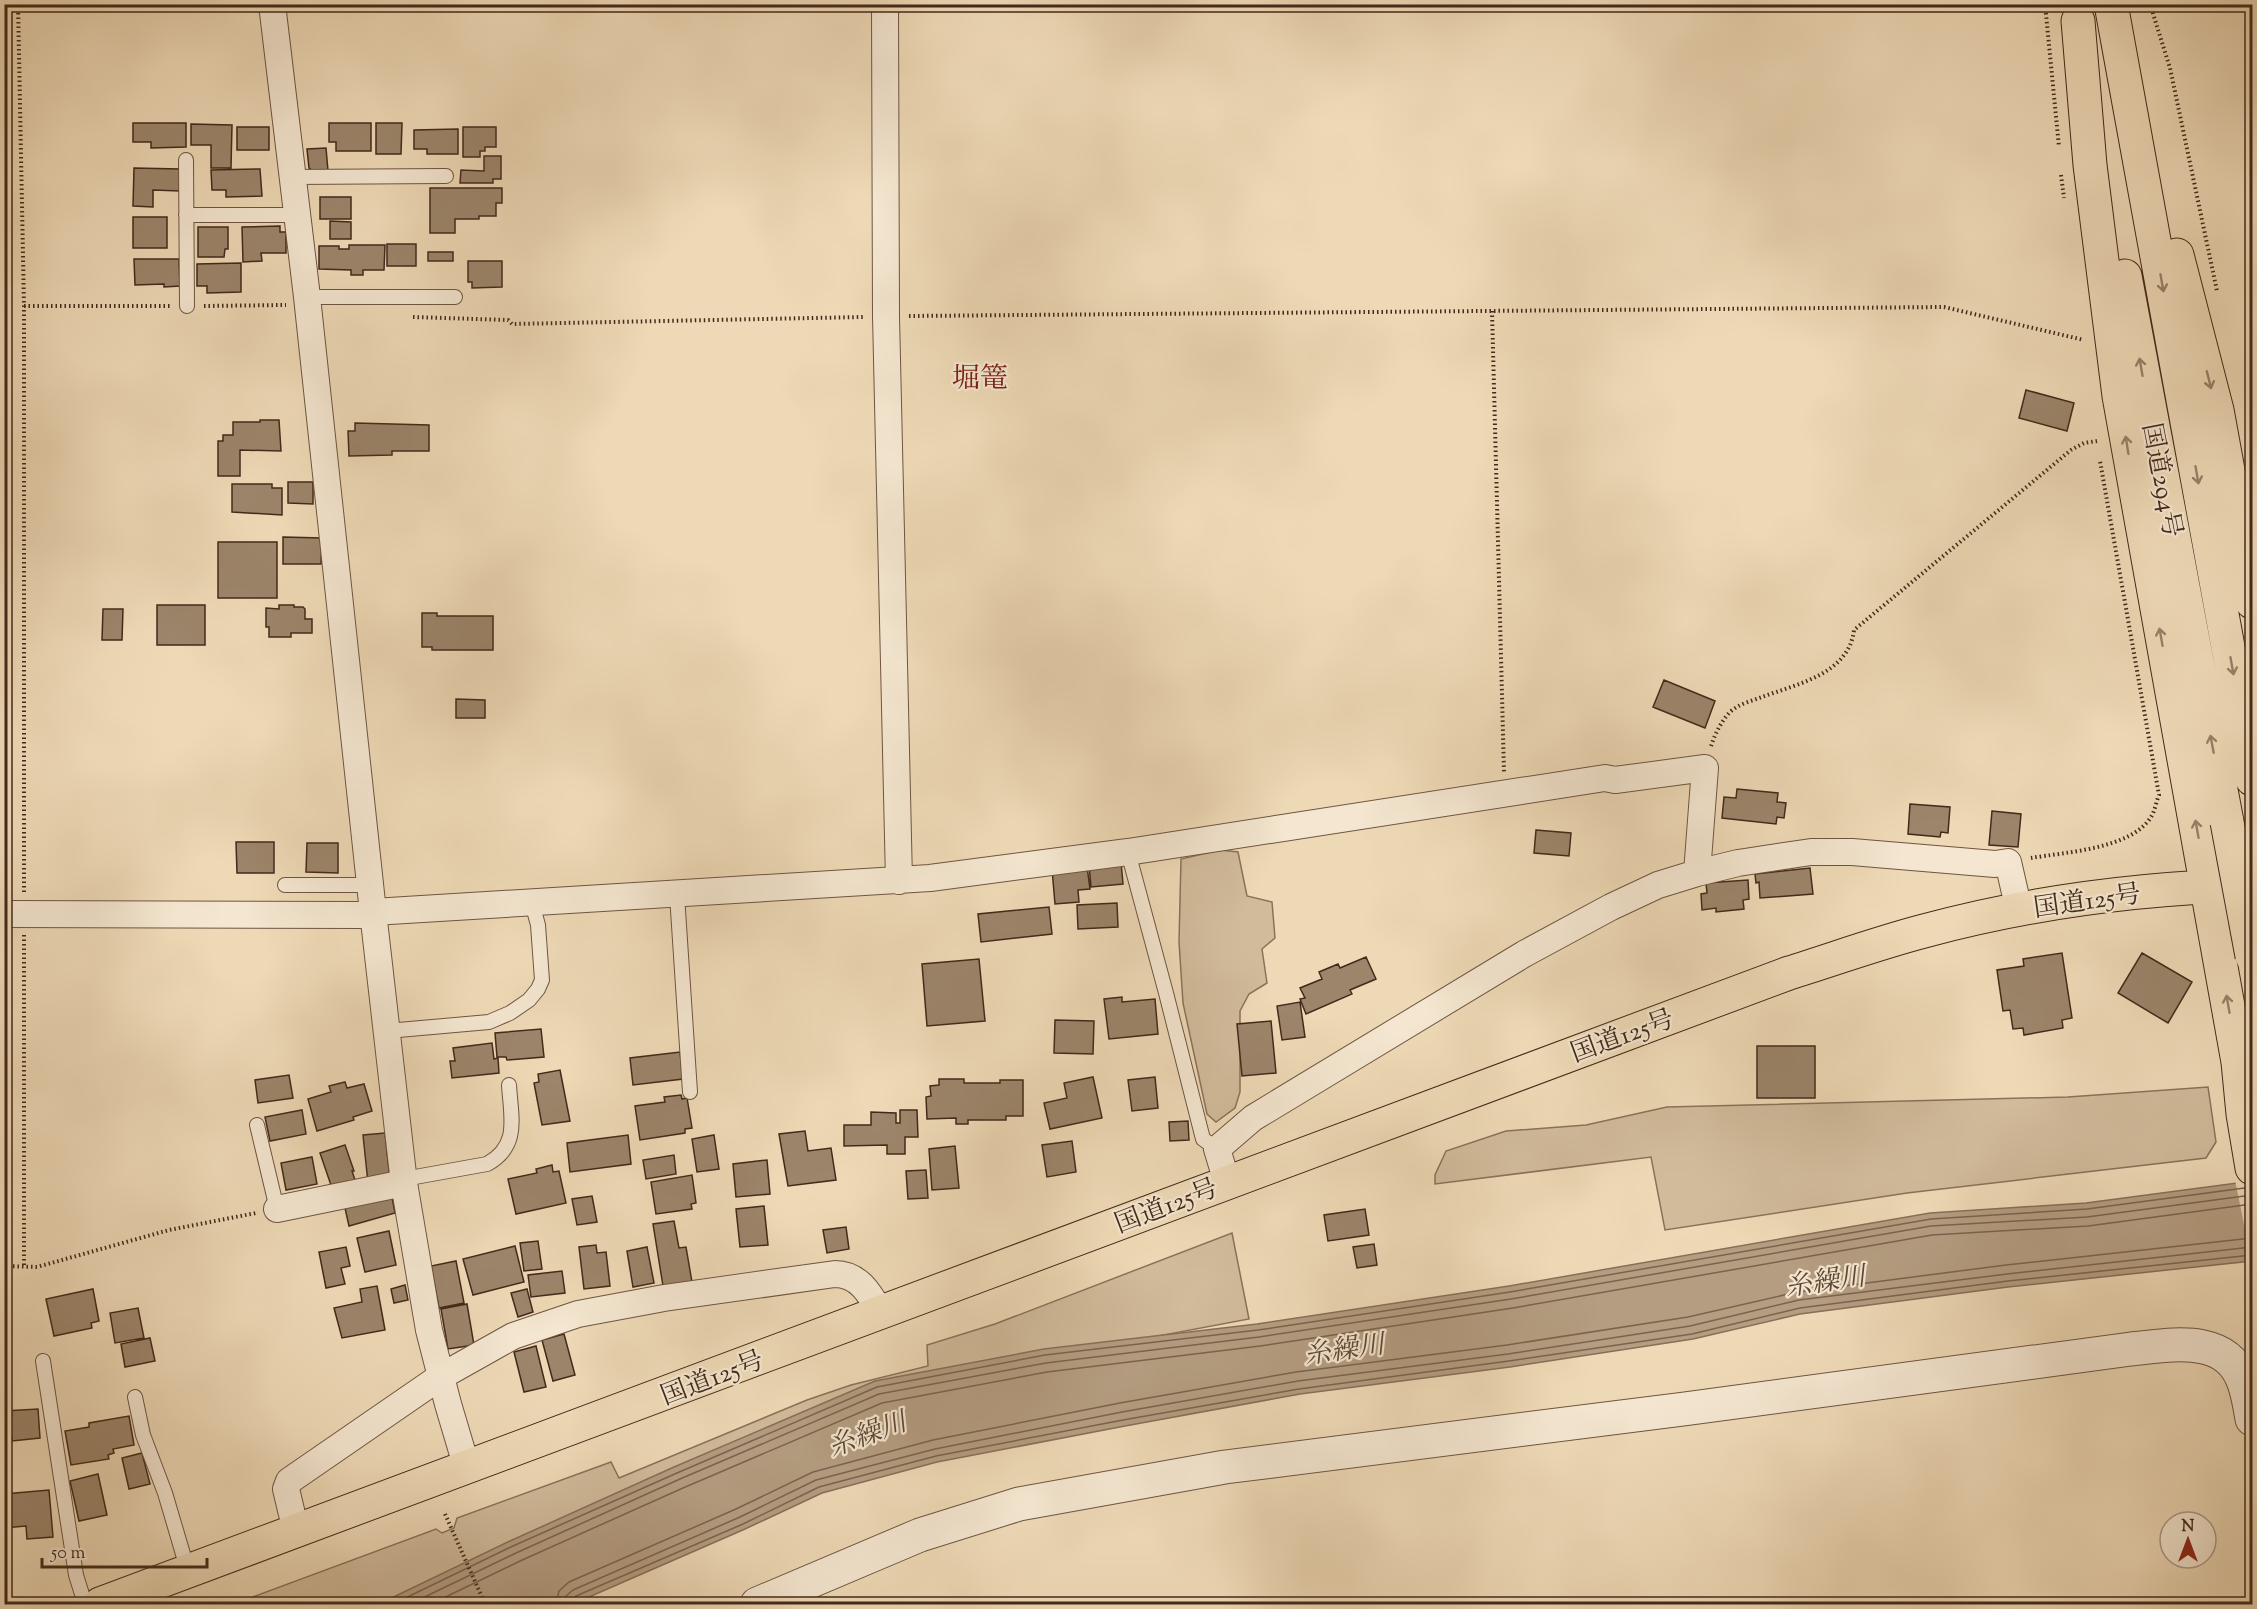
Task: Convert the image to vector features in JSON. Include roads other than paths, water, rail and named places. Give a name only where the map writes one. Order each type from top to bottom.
[{"type":"highway","points":[[2113,12],[2217,410],[2253,602]]},
{"type":"highway","name":"国道294号","points":[[2113,12],[2253,779]]},
{"type":"highway","points":[[2077,13],[2090,165],[2119,396],[2139,519],[2238,1062],[2251,1162]]},
{"type":"highway","name":"国道294号","points":[[2077,13],[2253,956]]},
{"type":"highway","name":"国道125号","points":[[100,1605],[1789,973],[1925,930],[2019,910],[2124,893],[2207,886],[2253,885]]},
{"type":"street","points":[[272,4],[404,1181],[429,1330],[440,1377],[467,1468]]},
{"type":"street","points":[[885,4],[886,316],[899,881]]},
{"type":"street","points":[[14,914],[367,915],[373,912],[899,881],[1128,852],[1605,778],[1615,780],[1706,768],[1697,873]]},
{"type":"street","points":[[1227,1182],[1217,1149],[1253,1118],[1524,954],[1611,907],[1658,885],[1697,873],[1770,857],[1811,852],[1852,852],[1995,864],[2008,862],[2019,910]]},
{"type":"street","points":[[277,1209],[404,1181]]},
{"type":"street","points":[[296,1531],[286,1489],[289,1481],[440,1377],[513,1336],[578,1314],[664,1298],[844,1274],[866,1289],[881,1313]]},
{"type":"street","points":[[757,1605],[920,1535],[1019,1504],[1225,1467],[1696,1408],[2132,1349],[2185,1344],[2217,1350],[2232,1363],[2244,1381],[2253,1419]]},
{"type":"lane","points":[[186,160],[187,306]]},
{"type":"lane","points":[[292,177],[446,176]]},
{"type":"lane","points":[[186,215],[297,215]]},
{"type":"lane","points":[[307,301],[455,297]]},
{"type":"lane","points":[[1128,852],[1167,993],[1203,1139],[1217,1149]]},
{"type":"lane","points":[[285,885],[370,885]]},
{"type":"lane","points":[[677,895],[690,1092]]},
{"type":"lane","points":[[387,1031],[489,1022],[510,1013],[529,1000],[542,980],[537,925],[532,903]]},
{"type":"lane","points":[[404,1181],[487,1164],[496,1159],[505,1150],[512,1137],[509,1085]]},
{"type":"lane","points":[[257,1125],[277,1209]]},
{"type":"lane","points":[[43,1361],[76,1575],[85,1605]]},
{"type":"lane","points":[[135,1397],[143,1435],[165,1493],[188,1571]]},
{"type":"water","name":"糸繰川","points":[[2252,1181],[2252,1261],[2008,1287],[1800,1314],[1693,1339],[1510,1367],[1300,1394],[1125,1426],[937,1462],[822,1493],[573,1604],[379,1604],[510,1541],[674,1467],[875,1381],[1044,1349],[1257,1324],[1509,1286],[1930,1213],[2086,1203]]},
{"type":"district","name":"堀篭","points":[[980,377]]}]
